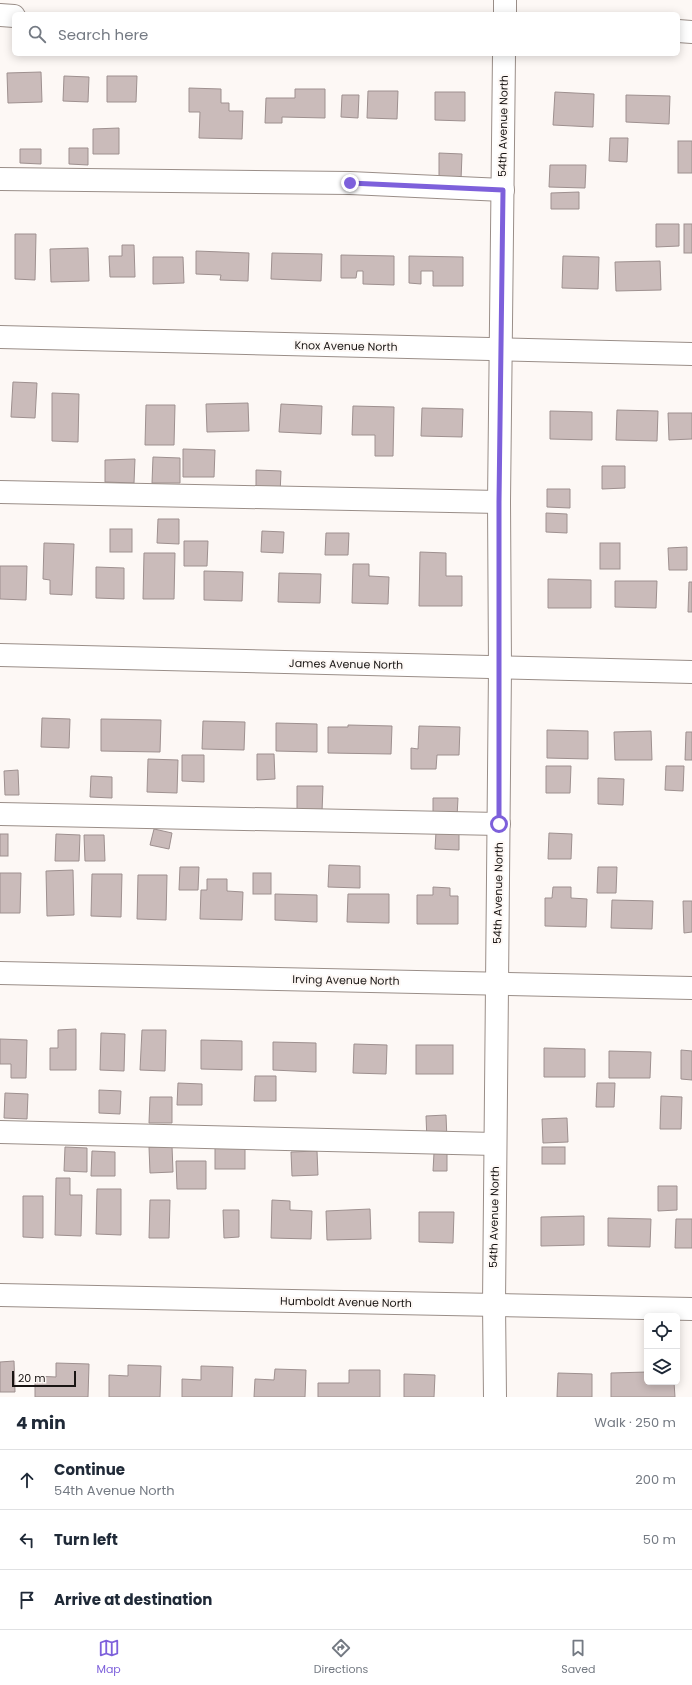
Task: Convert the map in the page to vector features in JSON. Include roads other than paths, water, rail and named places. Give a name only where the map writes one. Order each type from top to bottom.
[{"type":"street","points":[[505,0],[505,12]]},
{"type":"street","points":[[0,15],[12,16]]},
{"type":"street","points":[[680,31],[692,32]]},
{"type":"street","name":"54th Avenue North","points":[[495,1397],[494,1304],[496,983],[500,667],[499,502],[504,56]]},
{"type":"street","points":[[0,179],[350,183],[503,190]]},
{"type":"street","name":"Knox Avenue North","points":[[0,337],[692,354]]},
{"type":"street","points":[[0,492],[499,502]]},
{"type":"street","name":"James Avenue North","points":[[0,655],[692,672]]},
{"type":"street","points":[[0,814],[499,824]]},
{"type":"street","name":"Irving Avenue North","points":[[0,973],[692,988]]},
{"type":"street","points":[[0,1132],[495,1144]]},
{"type":"street","name":"Humboldt Avenue North","points":[[0,1295],[692,1309]]}]
